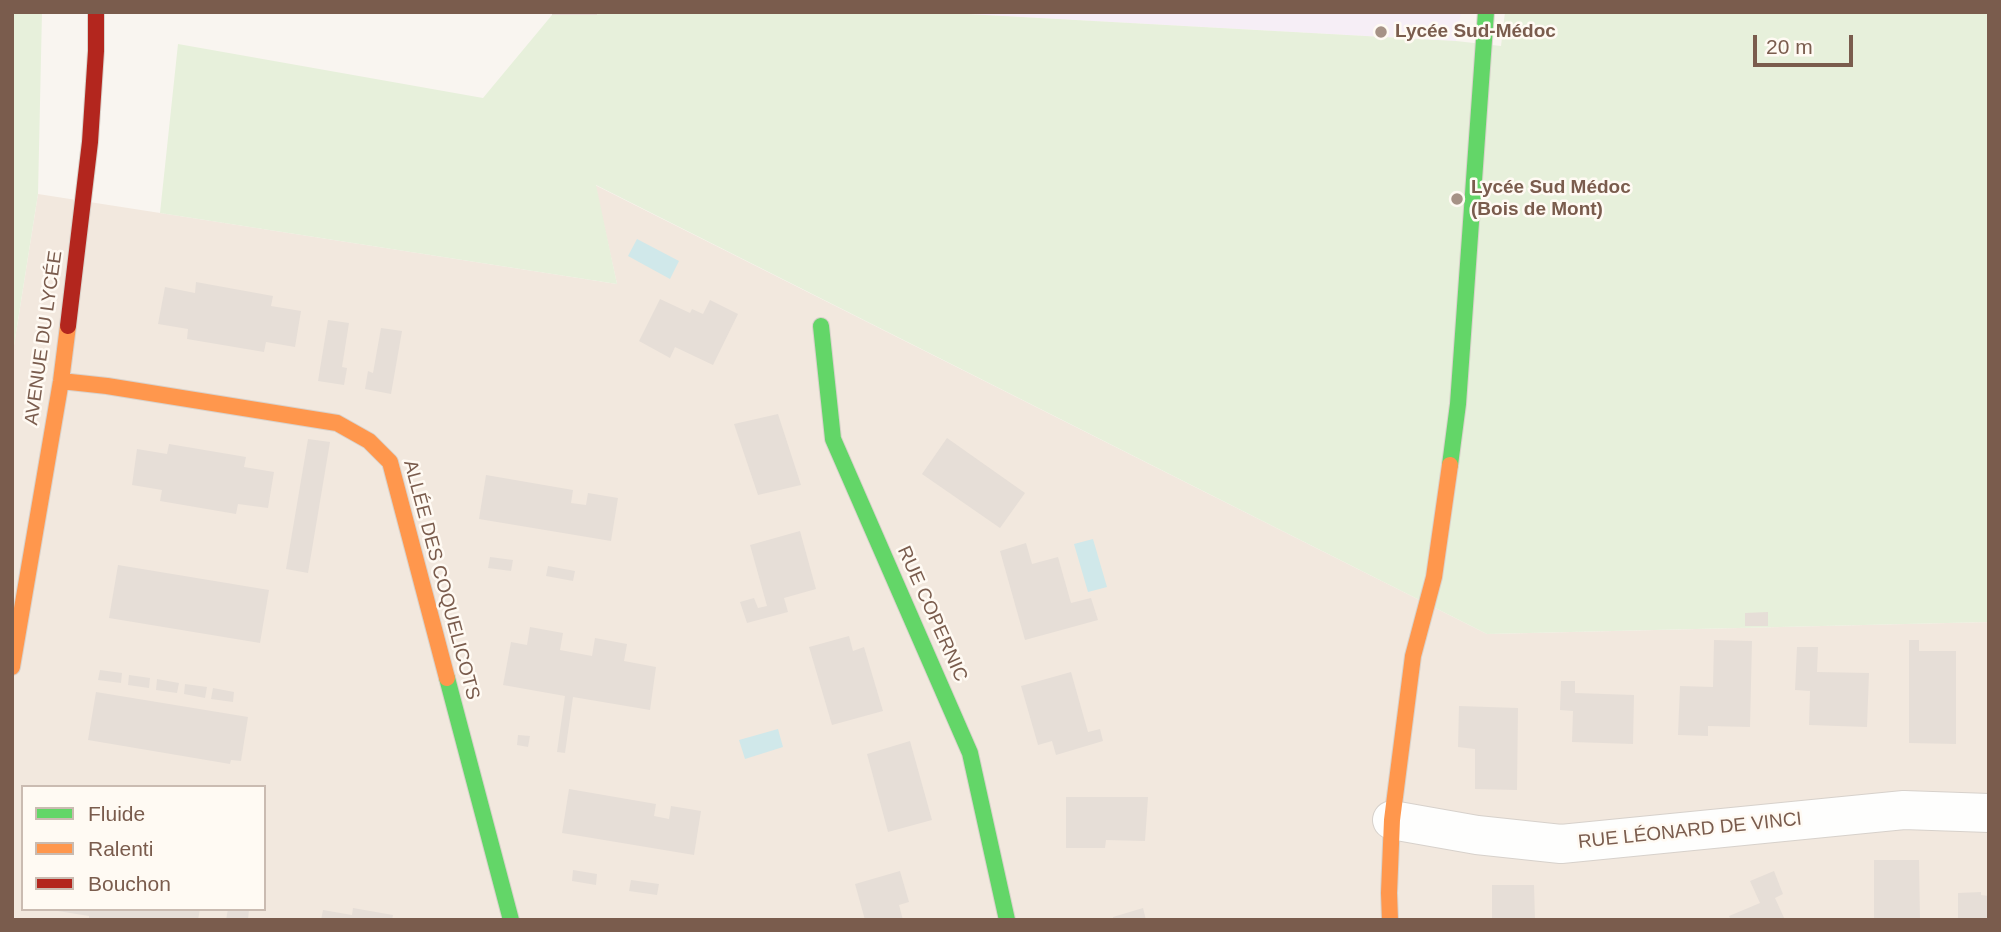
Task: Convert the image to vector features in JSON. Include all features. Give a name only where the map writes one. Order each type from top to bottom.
[{"type":"street","name":"AVENUE DU LYCÉE","points":[[12,667],[61,382],[90,142],[96,12]]},
{"type":"street","points":[[1391,920],[1389,893],[1392,820],[1413,656],[1434,577],[1458,404],[1486,12]]},
{"type":"street","name":"RUE COPERNIC","points":[[821,326],[833,439],[970,753],[1007,920]]},
{"type":"street","name":"ALLÉE DES COQUELICOTS","points":[[61,382],[107,386],[337,423],[369,441],[390,461],[511,920]]},
{"type":"street","name":"RUE LÉONARD DE VINCI","points":[[1392,820],[1477,835],[1561,844],[1904,810],[1989,813]]},
{"type":"shaded area","name":"Lycée Sud-Médoc","points":[[931,12],[1461,12],[1456,41]]},
{"type":"shaded area","points":[[595,185],[1487,634],[1989,622],[1989,920],[12,920],[12,358],[38,194],[617,284]]},
{"type":"green space","points":[[12,12],[42,12],[38,194],[12,358]]},
{"type":"green space","points":[[931,12],[1456,41],[1501,46],[1505,12],[1989,12],[1989,622],[1487,634],[596,185],[617,284],[160,213],[178,44],[483,98],[552,15]]},
{"type":"water","points":[[637,239],[679,261],[670,279],[628,256]]},
{"type":"water","points":[[1093,539],[1107,587],[1088,592],[1074,544]]},
{"type":"water","points":[[778,729],[783,747],[745,759],[739,740]]},
{"type":"building","points":[[552,12],[597,12],[597,15],[552,15]]},
{"type":"building","points":[[196,282],[273,296],[271,306],[301,311],[295,347],[266,342],[264,352],[187,339],[188,329],[158,324],[165,287],[195,293]]},
{"type":"building","points":[[660,299],[690,313],[692,309],[703,314],[710,300],[738,314],[713,365],[675,347],[670,358],[639,341]]},
{"type":"building","points":[[328,320],[349,323],[342,367],[347,368],[344,385],[318,381]]},
{"type":"building","points":[[381,328],[402,331],[391,394],[365,389],[368,371],[373,373]]},
{"type":"building","points":[[778,414],[801,485],[758,495],[734,424]]},
{"type":"building","points":[[947,438],[1025,493],[1000,528],[922,474]]},
{"type":"building","points":[[308,439],[330,442],[308,573],[286,569]]},
{"type":"building","points":[[169,444],[246,457],[244,467],[274,472],[268,508],[238,504],[236,514],[160,501],[162,490],[132,485],[137,449],[167,454]]},
{"type":"building","points":[[486,475],[573,490],[571,503],[586,505],[588,493],[618,498],[611,541],[479,519]]},
{"type":"building","points":[[800,531],[816,589],[784,598],[788,612],[747,623],[740,602],[754,598],[758,608],[767,606],[750,545]]},
{"type":"building","points":[[1026,543],[1032,564],[1058,557],[1071,603],[1091,598],[1098,620],[1025,640],[1000,551]]},
{"type":"building","points":[[490,557],[513,560],[511,571],[488,568]]},
{"type":"building","points":[[118,565],[269,590],[260,643],[109,618]]},
{"type":"building","points":[[548,566],[575,571],[573,581],[546,576]]},
{"type":"building","points":[[1768,612],[1768,626],[1745,626],[1745,613]]},
{"type":"building","points":[[530,627],[563,633],[560,650],[592,656],[595,638],[627,644],[624,661],[656,667],[650,710],[573,697],[565,753],[557,752],[565,696],[503,685],[511,642],[527,645]]},
{"type":"building","points":[[849,636],[853,651],[864,647],[883,711],[832,725],[809,647]]},
{"type":"building","points":[[1714,640],[1752,641],[1750,727],[1708,726],[1708,736],[1678,735],[1680,686],[1713,687]]},
{"type":"building","points":[[1909,640],[1919,640],[1919,651],[1956,651],[1956,744],[1909,743]]},
{"type":"building","points":[[1797,647],[1818,647],[1817,672],[1869,673],[1867,727],[1809,725],[1810,691],[1795,690]]},
{"type":"building","points":[[100,670],[122,673],[121,683],[98,680]]},
{"type":"building","points":[[1071,672],[1088,732],[1100,729],[1103,741],[1056,755],[1052,741],[1038,745],[1021,686]]},
{"type":"building","points":[[129,675],[150,678],[149,688],[128,685]]},
{"type":"building","points":[[157,679],[179,683],[177,693],[156,690]]},
{"type":"building","points":[[1561,681],[1575,681],[1575,693],[1634,695],[1633,744],[1572,742],[1573,711],[1560,710]]},
{"type":"building","points":[[185,684],[207,687],[205,698],[184,694]]},
{"type":"building","points":[[213,688],[234,692],[233,702],[211,699]]},
{"type":"building","points":[[96,692],[248,717],[241,761],[231,760],[230,764],[88,740]]},
{"type":"building","points":[[1459,706],[1518,708],[1517,790],[1475,789],[1475,749],[1458,747]]},
{"type":"building","points":[[518,735],[530,736],[528,747],[517,745]]},
{"type":"building","points":[[910,741],[932,820],[888,832],[867,754]]},
{"type":"building","points":[[569,789],[656,804],[654,816],[669,819],[671,806],[701,811],[694,855],[562,833]]},
{"type":"building","points":[[1066,797],[1148,797],[1145,841],[1106,840],[1105,848],[1066,848]]},
{"type":"building","points":[[1874,860],[1919,860],[1920,920],[1874,920]]},
{"type":"building","points":[[573,870],[597,874],[596,885],[572,881]]},
{"type":"building","points":[[900,871],[909,902],[899,905],[903,920],[865,920],[855,884]]},
{"type":"building","points":[[1774,871],[1783,894],[1775,898],[1785,920],[1731,920],[1729,916],[1760,903],[1750,881]]},
{"type":"building","points":[[631,880],[659,884],[657,895],[629,891]]},
{"type":"building","points":[[1492,885],[1534,885],[1535,920],[1492,920]]},
{"type":"building","points":[[1981,892],[1981,895],[1989,896],[1989,920],[1958,920],[1958,893]]},
{"type":"building","points":[[353,908],[393,915],[392,920],[321,920],[323,910],[352,915]]},
{"type":"building","points":[[1143,908],[1146,920],[1113,920],[1113,917]]},
{"type":"building","points":[[58,911],[200,911],[198,920],[89,920],[89,916]]},
{"type":"building","points":[[228,911],[249,911],[248,920],[226,920]]},
{"type":"traffic: fast","points":[[1450,465],[1458,404],[1486,12]]},
{"type":"traffic: fast","points":[[821,326],[833,439],[970,753],[1007,920]]},
{"type":"traffic: fast","points":[[447,678],[511,920]]},
{"type":"traffic: slow","points":[[12,667],[68,326]]},
{"type":"traffic: slow","points":[[61,381],[337,423],[369,441],[390,462],[447,678]]},
{"type":"traffic: slow","points":[[1390,920],[1392,820],[1413,656],[1434,577],[1450,465]]},
{"type":"traffic: jam","points":[[68,326],[90,142],[96,12]]},
{"type":"place","name":"Lycée Sud-Médoc","points":[[1381,32]]},
{"type":"place","name":"Lycée Sud Médoc (Bois de Mont)","points":[[1457,199]]}]
